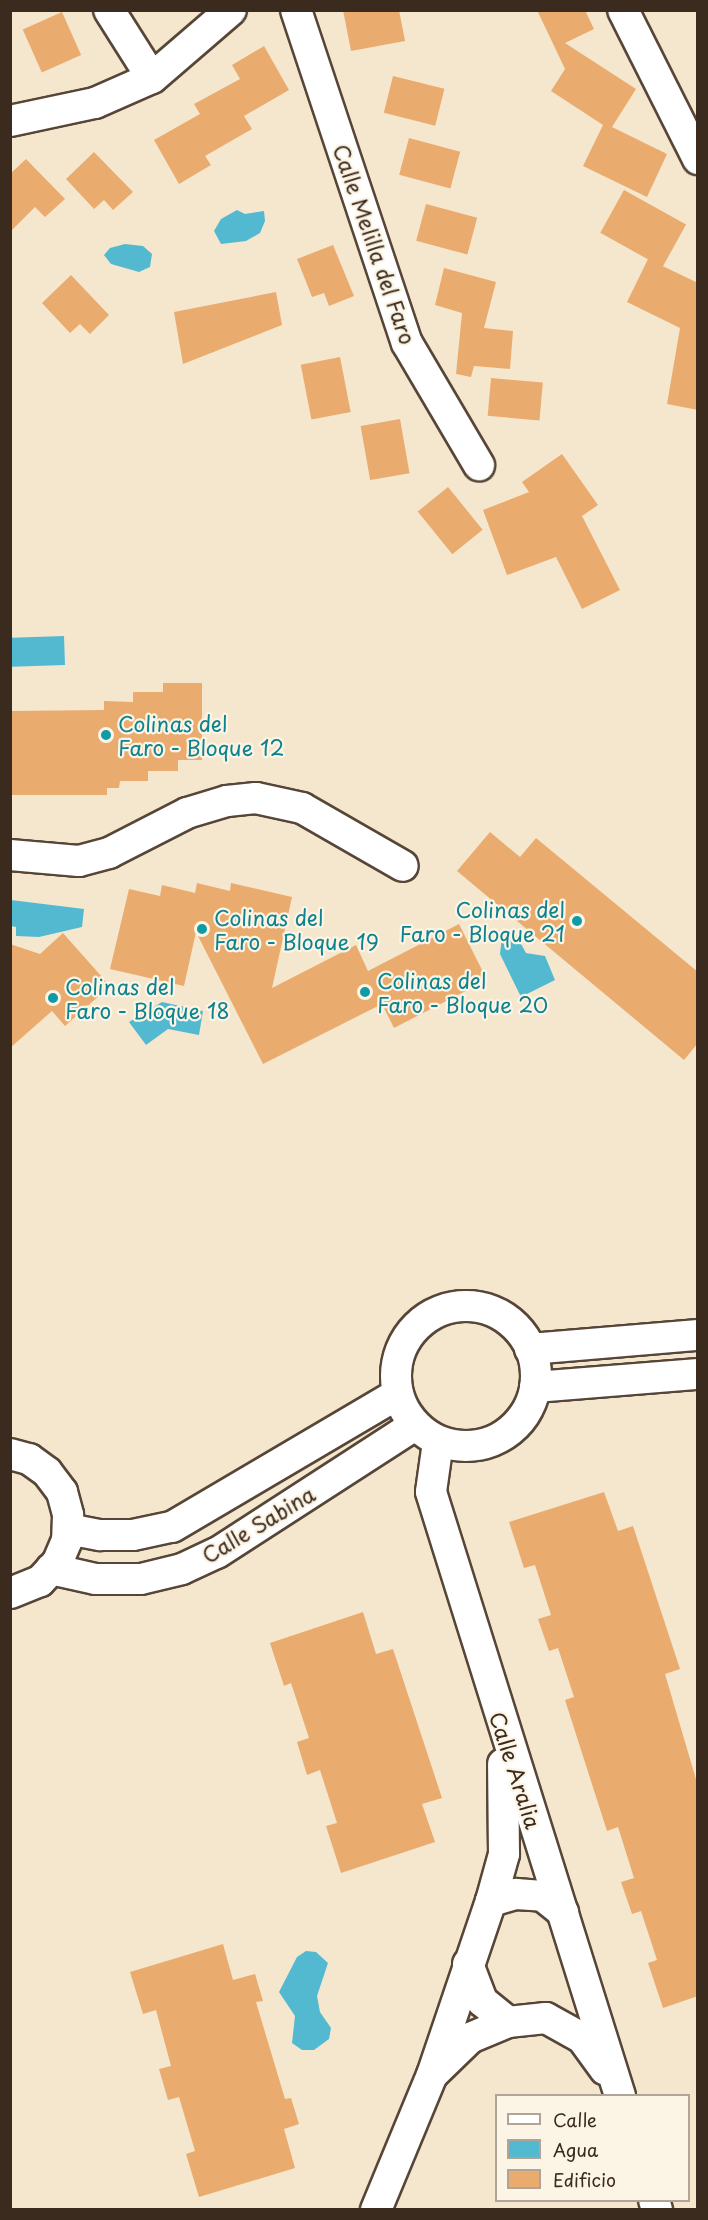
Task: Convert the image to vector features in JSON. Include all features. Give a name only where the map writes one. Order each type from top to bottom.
[{"type":"street","points":[[109,10],[152,78]]},
{"type":"street","points":[[10,121],[95,104],[152,78],[231,10]]},
{"type":"street","name":"Calle Melilla del Faro","points":[[296,10],[407,343],[479,465]]},
{"type":"street","points":[[622,10],[698,159]]},
{"type":"street","points":[[10,855],[79,861],[109,853],[187,813],[227,801],[256,798],[302,808],[403,866]]},
{"type":"street","points":[[466,1306],[490,1310],[511,1322],[530,1349],[534,1360],[535,1387],[531,1404],[519,1422],[502,1437],[482,1445],[460,1447],[427,1433],[398,1394],[397,1363],[405,1340],[421,1322],[442,1310],[466,1306]]},
{"type":"street","points":[[530,1349],[698,1335]]},
{"type":"street","points":[[535,1387],[698,1374]]},
{"type":"street","name":"Calle Sabina","points":[[68,1529],[100,1535],[133,1535],[172,1527],[398,1394]]},
{"type":"street","name":"Calle Sabina","points":[[51,1569],[95,1579],[141,1579],[182,1569],[217,1553],[427,1433]]},
{"type":"street","name":"Calle Aralia","points":[[427,1433],[431,1492],[499,1719],[563,1912],[618,2090]]},
{"type":"street","points":[[10,1454],[28,1459],[47,1472],[62,1492],[68,1529],[67,1540],[51,1569],[40,1581],[10,1593]]},
{"type":"street","points":[[376,2210],[432,2075],[468,1964],[492,1901],[504,1844],[506,1803],[499,1719]]},
{"type":"street","points":[[492,1901],[516,1894],[543,1896],[563,1912]]},
{"type":"street","points":[[468,1964],[482,2001],[508,2022]]},
{"type":"street","points":[[546,2018],[572,1994],[579,1966]]},
{"type":"street","points":[[432,2075],[470,2038],[508,2022],[546,2018],[582,2038],[618,2090]]},
{"type":"water","points":[[237,210],[245,214],[264,211],[265,221],[260,233],[246,241],[221,244],[214,231],[221,219]]},
{"type":"water","points":[[125,244],[143,246],[152,254],[150,267],[139,272],[111,264],[104,255],[110,248]]},
{"type":"water","points":[[64,636],[65,665],[12,667],[11,638]]},
{"type":"water","points":[[11,900],[84,909],[82,927],[39,937],[16,936],[16,927],[11,926]]},
{"type":"water","points":[[514,931],[526,953],[545,956],[555,980],[521,997],[500,954],[502,937]]},
{"type":"water","points":[[162,1002],[203,1011],[199,1035],[168,1029],[146,1045],[129,1022]]},
{"type":"water","points":[[306,1951],[316,1952],[328,1963],[317,1996],[320,2012],[331,2028],[329,2039],[314,2050],[302,2050],[292,2043],[295,2016],[279,1992],[297,1957]]},
{"type":"building","points":[[343,10],[399,10],[405,41],[351,51]]},
{"type":"building","points":[[537,10],[585,10],[594,29],[565,43],[636,89],[612,127],[667,154],[647,197],[583,166],[603,125],[551,91],[565,69]]},
{"type":"building","points":[[62,12],[81,55],[42,72],[23,29]]},
{"type":"building","points":[[264,46],[289,90],[244,116],[252,129],[205,156],[211,165],[179,184],[154,140],[200,114],[194,104],[240,79],[232,65]]},
{"type":"building","points":[[393,76],[444,89],[435,126],[384,113]]},
{"type":"building","points":[[409,138],[460,152],[450,188],[399,175]]},
{"type":"building","points":[[94,152],[133,192],[113,210],[104,200],[94,209],[66,179]]},
{"type":"building","points":[[26,159],[65,199],[45,217],[35,207],[10,232],[10,174]]},
{"type":"building","points":[[624,190],[686,224],[662,267],[600,233]]},
{"type":"building","points":[[426,204],[477,218],[467,254],[416,241]]},
{"type":"building","points":[[333,245],[354,296],[329,306],[324,293],[312,297],[297,259]]},
{"type":"building","points":[[648,259],[698,283],[698,410],[667,404],[680,328],[627,302]]},
{"type":"building","points":[[444,268],[496,282],[484,328],[513,331],[510,369],[474,366],[471,377],[456,374],[462,313],[435,305]]},
{"type":"building","points":[[71,275],[109,315],[90,334],[80,324],[70,333],[42,303]]},
{"type":"building","points":[[276,292],[282,325],[183,364],[174,312]]},
{"type":"building","points":[[340,357],[351,412],[311,420],[301,365]]},
{"type":"building","points":[[491,378],[543,383],[539,420],[488,416]]},
{"type":"building","points":[[400,419],[410,473],[370,480],[361,426]]},
{"type":"building","points":[[562,454],[598,505],[582,516],[620,590],[582,609],[556,557],[507,575],[483,510],[529,492],[522,482]]},
{"type":"building","points":[[448,487],[483,530],[452,554],[418,512]]},
{"type":"building","name":"Colinas del Faro - Bloque 12","points":[[163,683],[202,683],[202,760],[178,760],[178,771],[148,771],[148,781],[120,781],[119,788],[107,788],[107,795],[10,795],[10,711],[104,710],[104,701],[133,702],[133,692],[163,692]]},
{"type":"building","name":"Colinas del Faro - Bloque 21","points":[[490,832],[520,857],[536,838],[698,972],[698,1043],[684,1060],[457,871]]},
{"type":"building","points":[[197,883],[230,891],[231,883],[292,897],[272,988],[356,945],[368,971],[459,924],[487,980],[394,1028],[382,1004],[263,1064],[196,932],[184,986],[110,969],[129,889],[160,896],[162,885],[195,893]]},
{"type":"building","name":"Colinas del Faro - Bloque 18","points":[[63,933],[110,986],[65,1026],[52,1011],[10,1048],[10,944],[40,954]]},
{"type":"building","points":[[604,1492],[618,1531],[633,1526],[680,1669],[665,1674],[698,1786],[698,1996],[663,2008],[648,1963],[657,1960],[641,1911],[632,1914],[621,1882],[634,1878],[618,1827],[607,1831],[565,1700],[574,1697],[558,1648],[549,1651],[538,1619],[551,1615],[535,1565],[524,1568],[509,1522]]},
{"type":"building","points":[[363,1612],[376,1654],[393,1649],[442,1798],[422,1804],[435,1842],[341,1873],[326,1826],[337,1823],[320,1770],[307,1775],[297,1742],[309,1738],[291,1683],[284,1686],[270,1643]]},
{"type":"building","points":[[223,1944],[233,1980],[255,1974],[263,2001],[256,2002],[285,2099],[291,2098],[299,2124],[284,2129],[295,2168],[199,2197],[186,2154],[195,2151],[179,2097],[168,2100],[159,2069],[171,2066],[156,2010],[143,2014],[130,1972]]},
{"type":"place","name":"Colinas del Faro - Bloque 12","points":[[106,735]]},
{"type":"place","name":"Colinas del Faro - Bloque 21","points":[[577,921]]},
{"type":"place","name":"Colinas del Faro - Bloque 19","points":[[202,929]]},
{"type":"place","name":"Colinas del Faro - Bloque 20","points":[[365,992]]},
{"type":"place","name":"Colinas del Faro - Bloque 18","points":[[53,998]]}]
